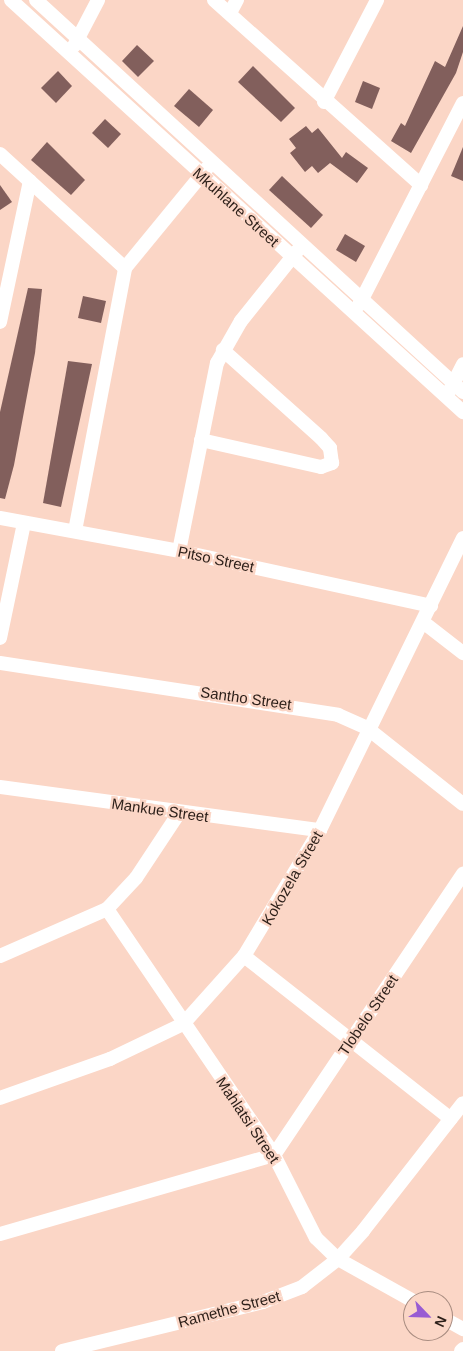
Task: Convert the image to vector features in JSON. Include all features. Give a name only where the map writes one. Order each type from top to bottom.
[{"type":"street","name":"Mkuhlane Street","points":[[11,0],[463,412]]},
{"type":"street","name":"Mkuhlane Street","points":[[36,0],[212,162],[304,243],[458,388]]},
{"type":"street","points":[[70,54],[98,0]]},
{"type":"street","points":[[214,0],[324,102],[421,186]]},
{"type":"street","points":[[230,13],[237,0]]},
{"type":"street","points":[[324,102],[377,0]]},
{"type":"street","points":[[354,314],[463,103]]},
{"type":"street","points":[[0,154],[125,268]]},
{"type":"street","points":[[75,531],[125,268],[212,162]]},
{"type":"street","points":[[0,322],[30,181]]},
{"type":"street","points":[[179,550],[201,440],[223,350],[291,257],[304,243]]},
{"type":"street","points":[[201,440],[321,467],[328,466],[334,457],[321,438],[223,350]]},
{"type":"street","points":[[445,397],[458,388],[463,364]]},
{"type":"street","name":"Pitso Street","points":[[0,518],[179,550],[431,606]]},
{"type":"street","points":[[0,638],[24,523]]},
{"type":"street","name":"Kokozela Street","points":[[0,1098],[110,1058],[183,1024],[244,956],[320,830],[367,728],[423,622],[463,538]]},
{"type":"street","points":[[423,622],[463,653]]},
{"type":"street","name":"Santho Street","points":[[0,663],[309,707],[367,728],[463,804]]},
{"type":"street","name":"Mankue Street","points":[[0,787],[179,813],[320,830]]},
{"type":"street","points":[[0,956],[107,909],[136,878],[179,813]]},
{"type":"street","name":"Tlobelo Street","points":[[274,1155],[463,874]]},
{"type":"street","name":"Mahlatsi Street","points":[[107,909],[183,1024],[274,1155],[309,1228],[338,1259],[403,1295]]},
{"type":"street","points":[[244,956],[350,1042],[451,1119]]},
{"type":"street","name":"Ramethe Street","points":[[62,1351],[263,1302],[302,1287],[338,1259],[463,1104]]},
{"type":"street","points":[[0,1234],[274,1155]]},
{"type":"building","points":[[463,26],[463,52],[456,73],[411,153],[391,141],[401,123],[405,126],[435,61],[445,67]]},
{"type":"building","points":[[137,45],[154,61],[138,77],[122,61]]},
{"type":"building","points":[[253,66],[295,108],[281,122],[238,82]]},
{"type":"building","points":[[58,71],[72,86],[56,103],[41,88]]},
{"type":"building","points":[[363,81],[380,88],[372,109],[355,102]]},
{"type":"building","points":[[189,89],[213,110],[199,127],[174,106]]},
{"type":"building","points":[[105,119],[121,134],[108,148],[92,133]]},
{"type":"building","points":[[306,126],[312,133],[318,128],[342,158],[346,152],[368,168],[357,183],[330,163],[318,173],[312,166],[305,172],[290,153],[296,148],[289,139]]},
{"type":"building","points":[[47,142],[85,180],[71,195],[31,160]]},
{"type":"building","points":[[463,147],[463,181],[451,176]]},
{"type":"building","points":[[282,176],[323,215],[311,228],[269,190]]},
{"type":"building","points":[[0,185],[12,202],[0,210]]},
{"type":"building","points":[[345,234],[365,246],[356,262],[336,250]]},
{"type":"building","points":[[28,288],[42,289],[35,353],[14,465],[5,499],[0,498],[0,412]]},
{"type":"building","points":[[83,296],[106,301],[101,323],[78,318]]},
{"type":"building","points":[[68,361],[92,364],[61,507],[43,503]]}]
